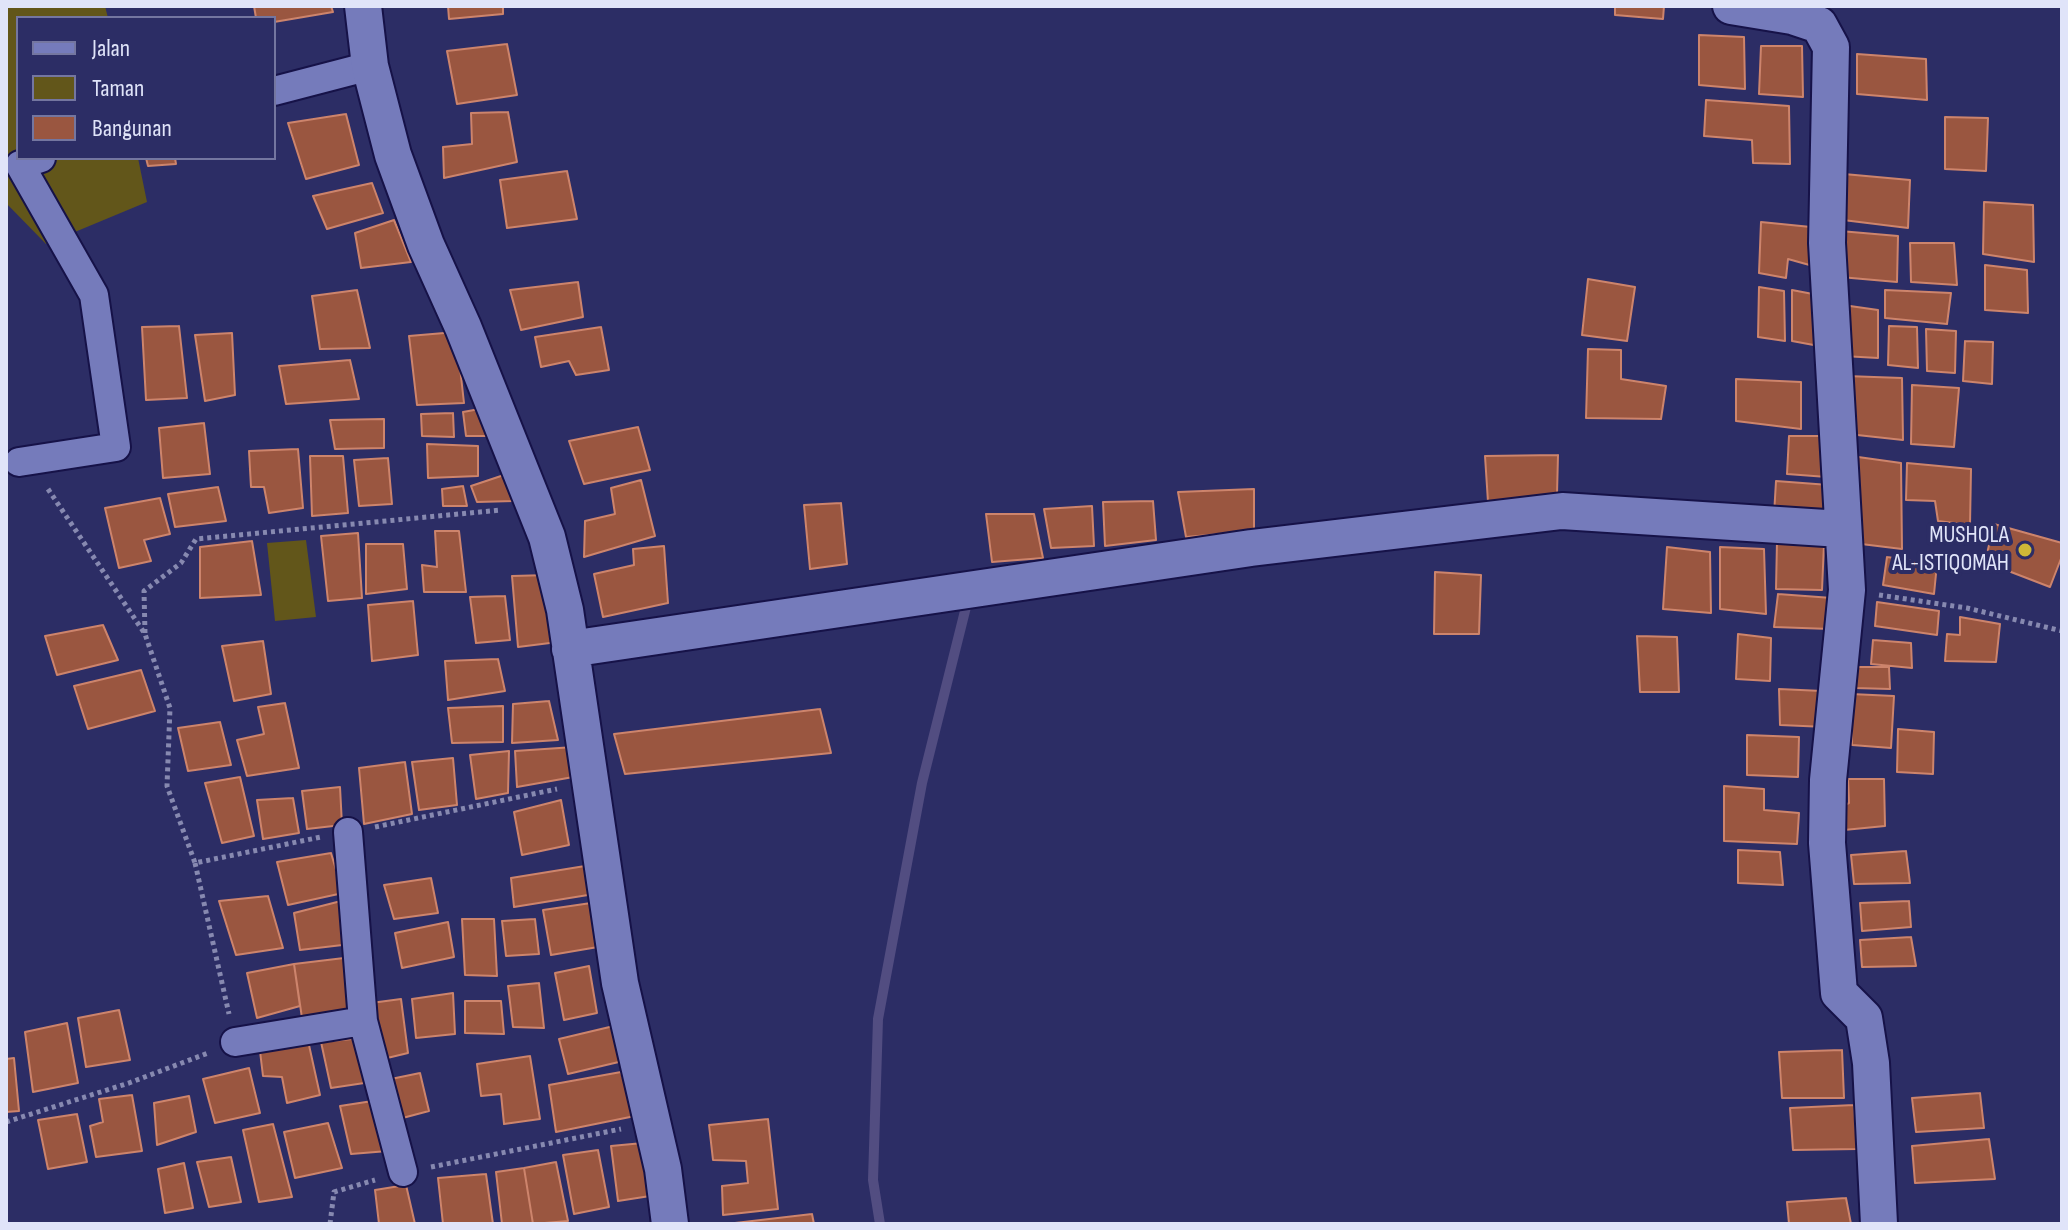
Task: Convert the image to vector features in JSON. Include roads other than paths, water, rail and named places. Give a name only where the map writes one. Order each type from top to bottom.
[{"type":"street","points":[[363,6],[370,66],[393,155],[426,245],[463,327],[535,506],[565,610],[620,983],[653,1122],[670,1224]]},
{"type":"street","points":[[1731,6],[1792,16],[1819,25],[1831,47],[1827,243],[1841,529],[1847,590],[1828,780],[1827,843],[1839,993],[1864,1018],[1871,1063],[1879,1224]]},
{"type":"street","points":[[276,90],[370,66]]},
{"type":"street","points":[[19,462],[116,447],[94,295],[20,165],[35,160]]},
{"type":"street","points":[[570,649],[1251,548],[1562,511],[1841,529]]},
{"type":"street","points":[[348,832],[363,1021],[403,1172]]},
{"type":"street","points":[[235,1042],[363,1021]]},
{"type":"waterway","points":[[880,1224],[873,1180],[878,1019],[922,783],[967,603]]},
{"type":"place","name":"MUSHOLA AL-ISTIQOMAH","points":[[2025,550]]}]
